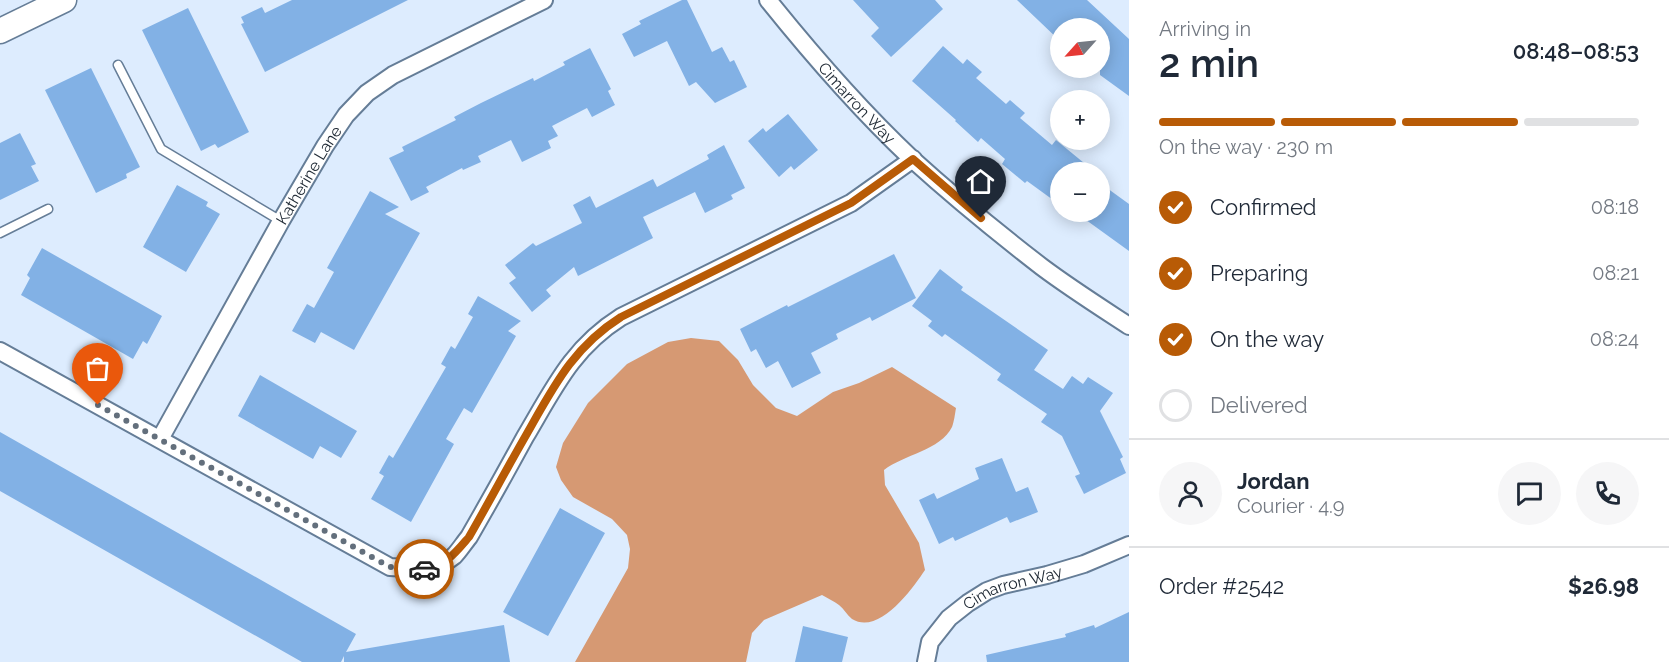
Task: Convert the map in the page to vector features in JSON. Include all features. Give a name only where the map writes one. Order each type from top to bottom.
[{"type":"street","points":[[0,31],[64,0]]},
{"type":"street","name":"Katherine Lane","points":[[160,439],[281,221],[346,115],[367,93],[393,75],[544,0]]},
{"type":"street","name":"Cimarron Way","points":[[768,0],[813,55],[913,159],[966,206],[1043,268],[1129,326]]},
{"type":"street","points":[[0,351],[390,567],[427,569],[438,566],[454,555],[469,537],[556,383],[576,356],[603,328],[851,203],[913,159]]},
{"type":"street","name":"Cimarron Way","points":[[926,662],[930,642],[949,618],[987,591],[1084,564],[1129,545]]},
{"type":"lane","points":[[118,65],[161,149],[281,221]]},
{"type":"lane","points":[[0,232],[48,208]]},
{"type":"shaded area","points":[[691,338],[719,341],[738,360],[753,385],[776,408],[797,416],[833,392],[859,383],[892,367],[956,408],[952,427],[947,435],[931,447],[884,470],[885,485],[919,543],[925,570],[894,608],[873,621],[862,623],[852,619],[839,605],[822,595],[764,620],[752,633],[746,662],[575,662],[628,568],[630,549],[627,535],[612,519],[573,497],[561,480],[556,467],[563,443],[588,403],[627,364],[668,342]]},
{"type":"building","points":[[292,0],[408,0],[265,72],[241,24],[244,23],[241,17],[262,7],[265,13]]},
{"type":"building","points":[[682,0],[687,0],[712,52],[722,47],[730,62],[734,60],[747,87],[715,103],[696,82],[689,86],[667,41],[634,57],[622,34],[641,24],[639,21]]},
{"type":"building","points":[[853,0],[935,0],[943,9],[891,57],[871,36],[879,28]]},
{"type":"building","points":[[1017,0],[1087,0],[1106,18],[1050,18],[1050,31]]},
{"type":"building","points":[[188,8],[249,132],[218,148],[215,144],[201,151],[142,30]]},
{"type":"building","points":[[1110,21],[1129,39],[1129,96],[1104,78],[1110,78]]},
{"type":"building","points":[[943,46],[963,64],[967,59],[982,72],[976,78],[1006,104],[1010,100],[1025,113],[1020,118],[1050,143],[1050,150],[1068,150],[1083,162],[1050,162],[1050,198],[1027,181],[1025,183],[1002,164],[1005,159],[981,138],[978,142],[912,81]]},
{"type":"building","points":[[590,48],[611,89],[608,91],[615,105],[592,117],[587,108],[552,126],[558,136],[548,141],[551,148],[522,162],[511,140],[478,156],[481,162],[463,170],[462,168],[426,187],[429,192],[411,201],[389,158],[404,151],[402,147],[456,120],[454,117],[533,78],[534,81],[565,65],[563,62]]},
{"type":"building","points":[[91,68],[140,167],[126,174],[127,178],[96,193],[45,90]]},
{"type":"building","points":[[788,114],[818,150],[794,170],[791,166],[779,177],[748,141],[763,128],[766,132]]},
{"type":"building","points":[[20,133],[36,164],[31,166],[39,181],[0,200],[0,143]]},
{"type":"building","points":[[724,145],[745,188],[731,195],[733,199],[705,213],[695,192],[643,217],[653,238],[578,276],[574,267],[546,290],[551,296],[532,312],[509,283],[516,278],[505,265],[533,243],[536,246],[582,223],[573,205],[590,196],[596,208],[653,179],[657,187],[709,159],[707,155]]},
{"type":"building","points":[[177,185],[208,202],[206,206],[220,214],[186,272],[143,247]]},
{"type":"building","points":[[1110,190],[1129,204],[1129,251],[1089,222],[1110,222]]},
{"type":"building","points":[[370,191],[399,207],[385,214],[420,233],[354,350],[321,332],[315,343],[292,331],[307,304],[314,308],[334,272],[327,268]]},
{"type":"building","points":[[42,248],[162,316],[147,344],[143,341],[133,359],[21,295],[30,278],[27,275]]},
{"type":"building","points":[[894,254],[916,298],[872,321],[870,317],[836,334],[838,339],[811,353],[821,373],[792,388],[778,361],[766,368],[756,349],[751,352],[740,329]]},
{"type":"building","points":[[940,269],[963,287],[961,290],[1048,350],[1034,370],[1063,389],[1072,376],[1083,384],[1088,377],[1113,393],[1100,411],[1123,457],[1120,459],[1126,473],[1084,494],[1075,476],[1080,474],[1062,436],[1041,422],[1047,414],[997,380],[1001,374],[945,334],[942,337],[928,326],[932,321],[912,306]]},
{"type":"building","points":[[478,296],[521,321],[508,331],[516,336],[472,413],[464,408],[446,439],[454,444],[411,522],[371,499],[384,476],[379,473],[389,455],[393,458],[446,367],[441,364],[451,346],[455,349],[473,317],[468,314]]},
{"type":"building","points":[[260,375],[357,431],[341,458],[320,446],[313,459],[238,416]]},
{"type":"building","points":[[0,432],[356,634],[346,652],[504,625],[510,662],[344,662],[344,656],[341,662],[302,662],[0,491]]},
{"type":"building","points":[[1002,458],[1016,492],[1028,487],[1038,512],[1010,523],[1007,517],[955,541],[953,537],[939,544],[919,500],[934,493],[937,499],[979,479],[975,468]]},
{"type":"building","points":[[560,508],[605,533],[548,636],[503,612]]},
{"type":"building","points":[[1129,612],[1129,662],[987,662],[986,655],[1066,637],[1065,634],[1094,625],[1095,628]]},
{"type":"building","points":[[803,626],[848,637],[842,662],[795,662]]},
{"type":"way so far","points":[[98,405],[390,567],[424,569]]},
{"type":"route","points":[[424,569],[438,566],[454,555],[469,537],[556,383],[576,356],[603,328],[851,203],[913,159],[981,218]]}]
